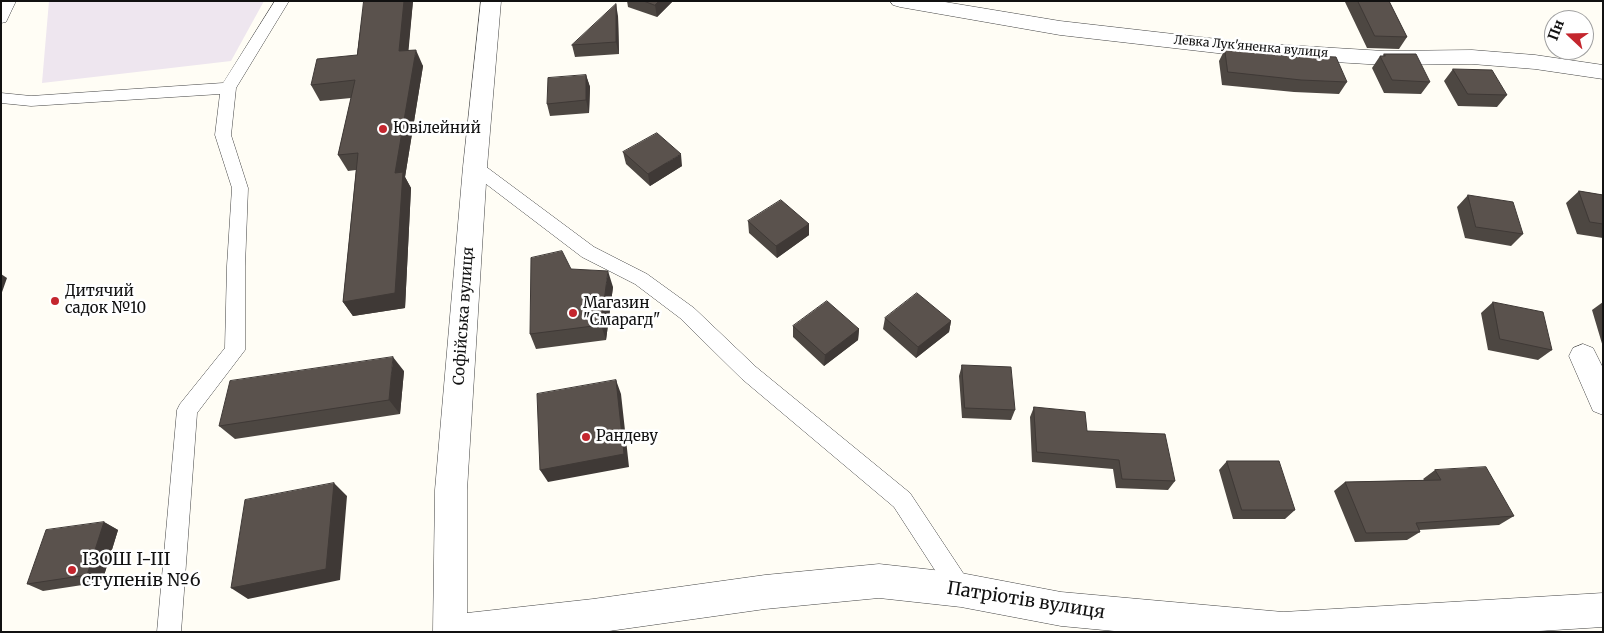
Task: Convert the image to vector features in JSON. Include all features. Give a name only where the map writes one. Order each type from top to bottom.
[{"type":"street","name":"Софійська вулиця","points":[[451,632],[451,490],[475,167],[491,1]]},
{"type":"street","name":"Левка Лук'яненка вулиця","points":[[900,1],[1060,28],[1252,50],[1384,58],[1472,57],[1535,62],[1603,72]]},
{"type":"street","points":[[1583,356],[1603,402]]},
{"type":"street","name":"Патріотів вулиця","points":[[451,632],[593,616],[765,592],[879,581],[961,590],[1061,610],[1283,630],[1603,610]]},
{"type":"lane","points":[[1,19],[10,1]]},
{"type":"lane","points":[[169,632],[187,410],[235,350],[236,266],[240,188],[224,135],[228,88],[282,1]]},
{"type":"lane","points":[[1,98],[31,101],[228,88]]},
{"type":"lane","points":[[475,167],[588,252],[641,279],[687,313],[749,373],[902,500],[961,590]]},
{"type":"shaded area","points":[[49,1],[264,1],[231,61],[42,83]]},
{"type":"building","points":[[364,1],[404,1],[399,51],[416,50],[395,173],[403,172],[395,293],[343,302],[358,153],[338,155],[355,80],[311,85],[317,59],[357,55]]},
{"type":"building","points":[[644,1],[659,1],[655,5]]},
{"type":"building","points":[[1358,1],[1389,1],[1407,37],[1375,36]]},
{"type":"building","points":[[616,4],[616,42],[572,45]]},
{"type":"building","points":[[1225,49],[1263,52],[1263,54],[1336,57],[1347,82],[1301,80],[1228,72]]},
{"type":"building","points":[[1384,54],[1416,54],[1430,82],[1392,80],[1380,56],[1385,56]]},
{"type":"building","points":[[1453,69],[1492,70],[1507,95],[1468,94]]},
{"type":"building","points":[[586,75],[586,100],[547,104],[548,78]]},
{"type":"building","points":[[657,133],[681,154],[648,174],[623,152]]},
{"type":"building","points":[[1579,191],[1603,195],[1603,224],[1590,222]]},
{"type":"building","points":[[1468,195],[1513,202],[1523,234],[1476,227]]},
{"type":"building","points":[[781,200],[809,224],[776,246],[748,221]]},
{"type":"building","name":"Магазин \"Смарагд\"","points":[[562,251],[571,269],[608,271],[601,325],[530,334],[531,258]]},
{"type":"building","points":[[917,293],[951,321],[918,347],[885,318]]},
{"type":"building","points":[[827,301],[859,329],[825,355],[793,326]]},
{"type":"building","points":[[1493,302],[1543,312],[1552,350],[1500,339]]},
{"type":"building","points":[[393,357],[389,400],[219,426],[230,381]]},
{"type":"building","points":[[962,365],[1011,367],[1015,410],[965,408]]},
{"type":"building","name":"Рандеву","points":[[616,380],[624,454],[540,470],[537,394]]},
{"type":"building","points":[[1034,407],[1085,412],[1087,431],[1165,434],[1175,481],[1122,479],[1119,460],[1037,452]]},
{"type":"building","points":[[1227,461],[1279,461],[1295,510],[1242,510]]},
{"type":"building","points":[[1486,467],[1514,516],[1416,523],[1420,532],[1366,533],[1345,482],[1441,480],[1435,470]]},
{"type":"building","points":[[334,483],[326,569],[231,588],[245,500]]},
{"type":"building","points":[[104,522],[87,575],[27,584],[46,530]]},
{"type":"place","name":"Ювілейний","points":[[383,129]]},
{"type":"place","name":"Дитячий садок №10","points":[[55,301]]},
{"type":"place","name":"Магазин \"Смарагд\"","points":[[573,313]]},
{"type":"place","name":"Рандеву","points":[[586,437]]},
{"type":"place","name":"ІЗОШ І-ІІІ ступенів №6","points":[[72,570]]}]
